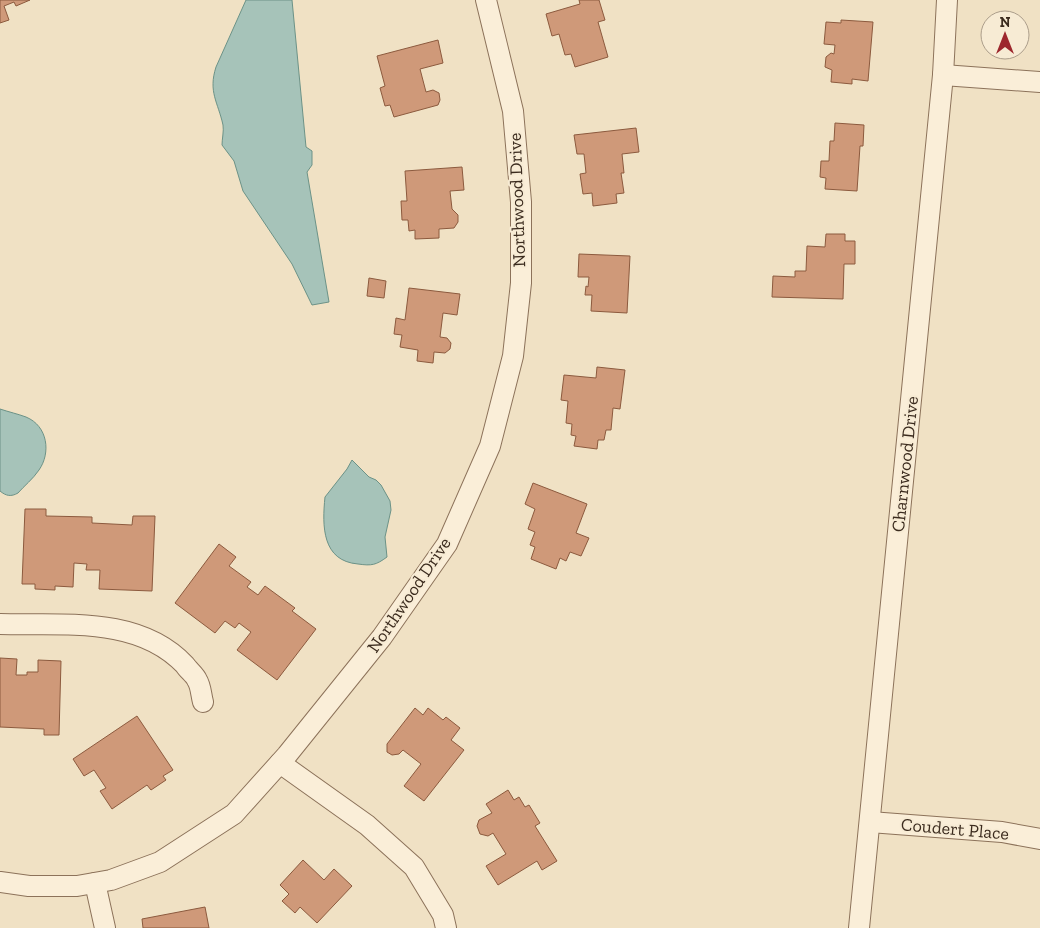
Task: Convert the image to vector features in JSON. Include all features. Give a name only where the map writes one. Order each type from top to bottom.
[{"type":"street","name":"Northwood Drive","points":[[0,882],[29,886],[76,886],[110,880],[160,862],[234,814],[280,763],[382,637],[447,544],[490,446],[513,356],[521,283],[521,202],[513,112],[486,0]]},
{"type":"street","name":"Charnwood Drive","points":[[859,928],[943,75],[948,0]]},
{"type":"street","points":[[943,75],[1040,82]]},
{"type":"street","points":[[0,624],[74,625],[110,628],[152,640],[178,659],[197,679],[203,702]]},
{"type":"street","points":[[280,763],[367,825],[414,868],[443,915],[446,928]]},
{"type":"street","name":"Coudert Place","points":[[870,822],[1002,832],[1040,839]]},
{"type":"street","points":[[96,883],[104,928]]},
{"type":"water","points":[[246,0],[292,0],[306,147],[312,151],[312,165],[307,172],[329,302],[312,305],[292,264],[243,191],[234,161],[222,145],[223,125],[213,90],[214,76],[216,67]]},
{"type":"water","points":[[0,409],[33,421],[43,433],[45,440],[45,456],[39,470],[18,493],[13,495],[6,495],[0,491]]},
{"type":"water","points":[[352,460],[369,477],[381,485],[390,501],[391,510],[385,537],[387,557],[380,562],[370,565],[346,561],[337,556],[331,549],[325,530],[325,497]]},
{"type":"building","points":[[0,0],[30,0],[16,6],[14,2],[4,6],[9,20],[0,23]]},
{"type":"building","points":[[579,0],[599,0],[605,20],[598,22],[608,57],[575,67],[571,54],[565,55],[559,34],[552,36],[546,14],[580,4]]},
{"type":"building","points":[[841,20],[873,22],[868,81],[852,79],[852,84],[831,82],[832,70],[825,67],[826,57],[831,53],[834,54],[835,45],[824,44],[826,22],[841,23]]},
{"type":"building","points":[[438,40],[443,63],[420,69],[426,92],[433,90],[439,93],[440,100],[438,105],[394,117],[390,105],[385,106],[380,88],[385,86],[377,56]]},
{"type":"building","points":[[835,123],[864,125],[863,146],[860,146],[857,191],[825,189],[826,178],[820,177],[821,161],[829,161],[830,141],[834,141]]},
{"type":"building","points":[[636,128],[639,152],[622,154],[624,173],[621,173],[624,193],[616,194],[617,203],[593,206],[592,193],[583,194],[580,174],[586,173],[584,154],[577,154],[574,135]]},
{"type":"building","points":[[462,167],[464,190],[450,191],[452,209],[458,215],[458,222],[454,228],[439,229],[439,238],[415,239],[415,230],[409,231],[408,220],[402,220],[401,201],[407,201],[405,171]]},
{"type":"building","points":[[826,234],[845,234],[845,241],[855,241],[855,264],[844,264],[843,299],[772,297],[773,276],[795,277],[795,271],[806,271],[807,246],[825,247]]},
{"type":"building","points":[[579,254],[630,256],[627,313],[591,311],[592,295],[585,295],[589,277],[578,277]]},
{"type":"building","points":[[369,278],[386,281],[384,298],[367,296]]},
{"type":"building","points":[[409,288],[460,294],[457,315],[443,313],[440,337],[447,338],[451,343],[450,349],[445,353],[434,352],[433,363],[417,361],[418,350],[400,347],[402,335],[394,334],[396,318],[405,320]]},
{"type":"building","points":[[597,367],[625,370],[620,409],[613,408],[611,430],[606,430],[604,440],[598,440],[597,449],[574,446],[576,436],[571,435],[572,424],[566,423],[568,401],[561,400],[564,375],[596,378]]},
{"type":"building","points":[[533,483],[587,504],[576,533],[589,538],[581,556],[570,552],[566,561],[560,558],[556,569],[531,559],[535,547],[530,545],[535,532],[528,529],[535,509],[525,504]]},
{"type":"building","points":[[25,509],[46,509],[46,516],[92,517],[92,523],[132,525],[133,516],[155,516],[152,591],[99,589],[100,570],[86,570],[87,564],[74,563],[73,587],[55,586],[55,590],[35,589],[35,584],[22,584]]},
{"type":"building","points":[[219,544],[236,557],[229,566],[251,582],[247,587],[258,595],[265,586],[295,608],[292,611],[316,629],[277,680],[237,650],[251,632],[239,623],[235,628],[225,621],[215,633],[175,603]]},
{"type":"building","points":[[0,658],[17,659],[16,675],[38,672],[38,660],[61,661],[59,735],[44,735],[44,729],[0,727]]},
{"type":"building","points":[[415,708],[423,715],[428,708],[443,720],[446,717],[460,728],[451,740],[464,750],[424,801],[404,786],[421,764],[403,750],[399,754],[392,755],[387,752],[387,744]]},
{"type":"building","points":[[137,716],[173,770],[163,776],[166,780],[151,790],[147,785],[112,809],[100,791],[106,788],[94,770],[84,776],[73,759]]},
{"type":"building","points":[[508,790],[514,800],[519,797],[525,807],[529,805],[540,823],[535,826],[557,861],[542,870],[537,861],[498,885],[486,866],[506,854],[493,833],[488,836],[480,834],[477,826],[479,820],[492,813],[486,804]]},
{"type":"building","points":[[303,860],[324,880],[334,869],[352,886],[317,923],[300,907],[295,913],[282,901],[289,894],[280,885]]},
{"type":"building","points":[[205,907],[209,928],[143,928],[142,919]]}]
